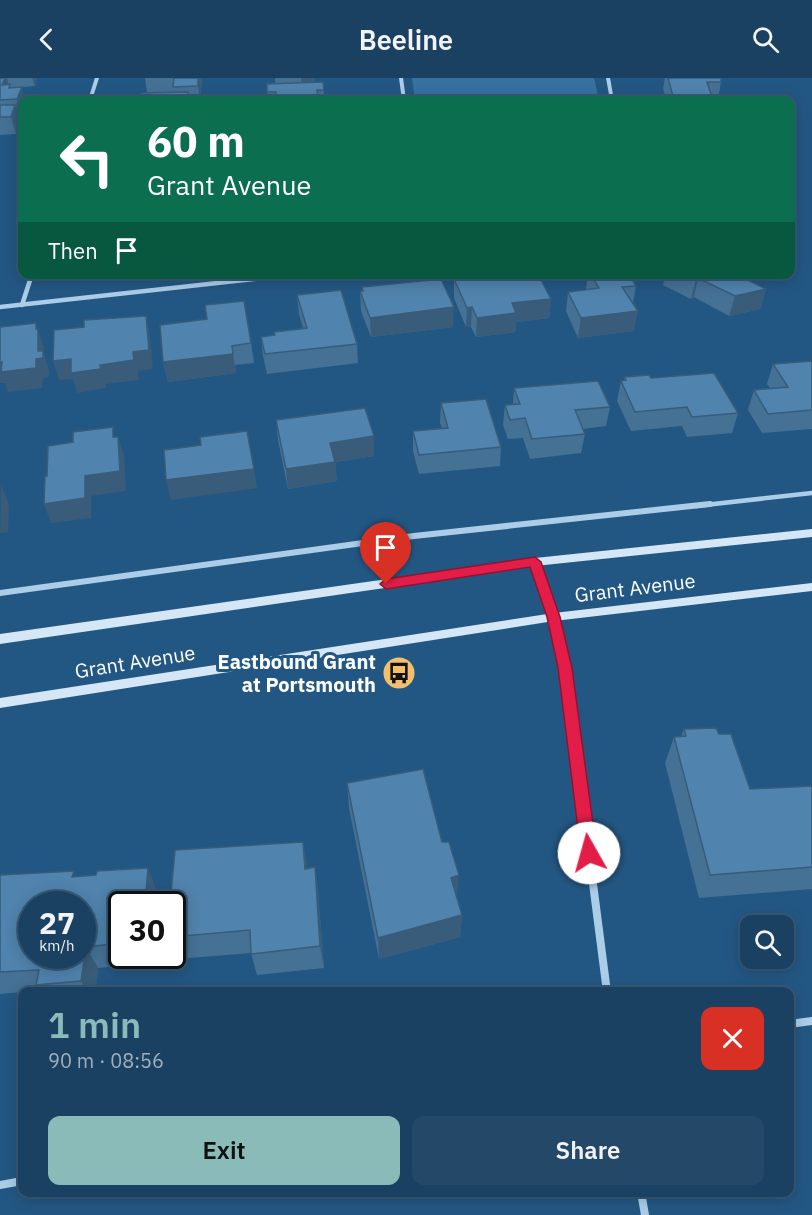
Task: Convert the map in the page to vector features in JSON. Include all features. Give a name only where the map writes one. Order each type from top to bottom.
[{"type":"main road","name":"Grant Avenue","points":[[0,639],[535,562],[812,533]]},
{"type":"main road","name":"Grant Avenue","points":[[0,703],[554,617],[812,587]]},
{"type":"street","points":[[91,96],[97,78]]},
{"type":"street","points":[[401,78],[403,96]]},
{"type":"street","points":[[608,78],[611,96]]},
{"type":"street","points":[[22,304],[30,279]]},
{"type":"street","points":[[0,307],[254,279]]},
{"type":"street","points":[[0,594],[414,536],[812,493]]},
{"type":"street","points":[[535,562],[554,617],[565,668],[606,987]]},
{"type":"street","points":[[794,1023],[812,1021]]},
{"type":"street","points":[[0,1185],[18,1182]]},
{"type":"street","points":[[642,1197],[645,1215]]},
{"type":"shaded area","points":[[412,78],[594,78],[598,96],[414,96]]},
{"type":"building","points":[[0,78],[5,78],[2,85],[10,84],[9,88],[22,87],[17,99],[0,100]]},
{"type":"building","points":[[174,78],[198,78],[198,86],[173,87]]},
{"type":"building","points":[[668,78],[721,78],[721,82],[707,82],[712,96],[673,96]]},
{"type":"building","points":[[323,82],[324,90],[317,90],[318,96],[276,96],[276,92],[267,92],[267,84]]},
{"type":"building","points":[[188,92],[188,96],[141,96],[141,93]]},
{"type":"building","points":[[0,105],[15,105],[11,117],[0,117]]},
{"type":"building","points":[[441,279],[454,307],[370,318],[360,291],[363,291],[362,287]]},
{"type":"building","points":[[454,279],[541,279],[551,299],[512,303],[516,313],[477,318],[472,307],[467,308]]},
{"type":"building","points":[[593,279],[632,279],[636,286],[622,287],[638,311],[581,318],[568,292],[599,288]]},
{"type":"building","points":[[700,279],[745,279],[766,289],[735,296]]},
{"type":"building","points":[[341,290],[357,344],[265,354],[261,337],[275,335],[274,332],[307,328],[297,295]]},
{"type":"building","points":[[244,301],[251,343],[232,346],[233,354],[163,362],[160,325],[207,319],[205,305]]},
{"type":"building","points":[[146,316],[149,350],[133,352],[134,360],[100,365],[101,369],[71,373],[71,359],[53,361],[54,330],[84,327],[84,320]]},
{"type":"building","points":[[36,323],[38,351],[43,351],[43,358],[36,359],[36,368],[1,372],[0,327]]},
{"type":"building","points":[[812,361],[812,410],[768,414],[754,390],[788,387],[773,364]]},
{"type":"building","points":[[714,373],[738,413],[692,417],[687,407],[635,412],[621,381],[626,380],[624,377],[649,375],[651,378]]},
{"type":"building","points":[[598,381],[610,407],[575,410],[585,434],[532,439],[525,418],[510,420],[505,405],[520,404],[514,388]]},
{"type":"building","points":[[486,399],[501,447],[419,455],[413,431],[448,428],[441,403]]},
{"type":"building","points":[[365,408],[374,436],[330,443],[335,462],[286,469],[276,420]]},
{"type":"building","points":[[113,427],[113,437],[118,437],[120,471],[85,476],[85,498],[44,504],[48,446],[73,442],[73,432]]},
{"type":"building","points":[[247,431],[254,469],[166,480],[164,450],[201,445],[200,437]]},
{"type":"building","points":[[716,728],[719,734],[731,734],[750,789],[812,786],[812,867],[710,875],[674,737],[686,736],[684,729]]},
{"type":"building","points":[[423,769],[442,842],[449,842],[459,875],[451,878],[462,915],[378,938],[347,783]]},
{"type":"building","points":[[303,842],[305,869],[315,867],[320,946],[251,954],[250,930],[186,936],[186,891],[171,891],[175,850]]},
{"type":"building","points":[[148,868],[146,891],[108,891],[108,945],[96,946],[96,891],[18,891],[18,969],[83,969],[81,981],[36,985],[39,970],[0,972],[0,875],[74,871],[72,877],[96,875],[97,871]]},
{"type":"place","name":"Eastbound Grant at Portsmouth","points":[[399,673]]},
{"type":"route","points":[[386,584],[535,562],[554,617],[565,668],[589,853]]}]
